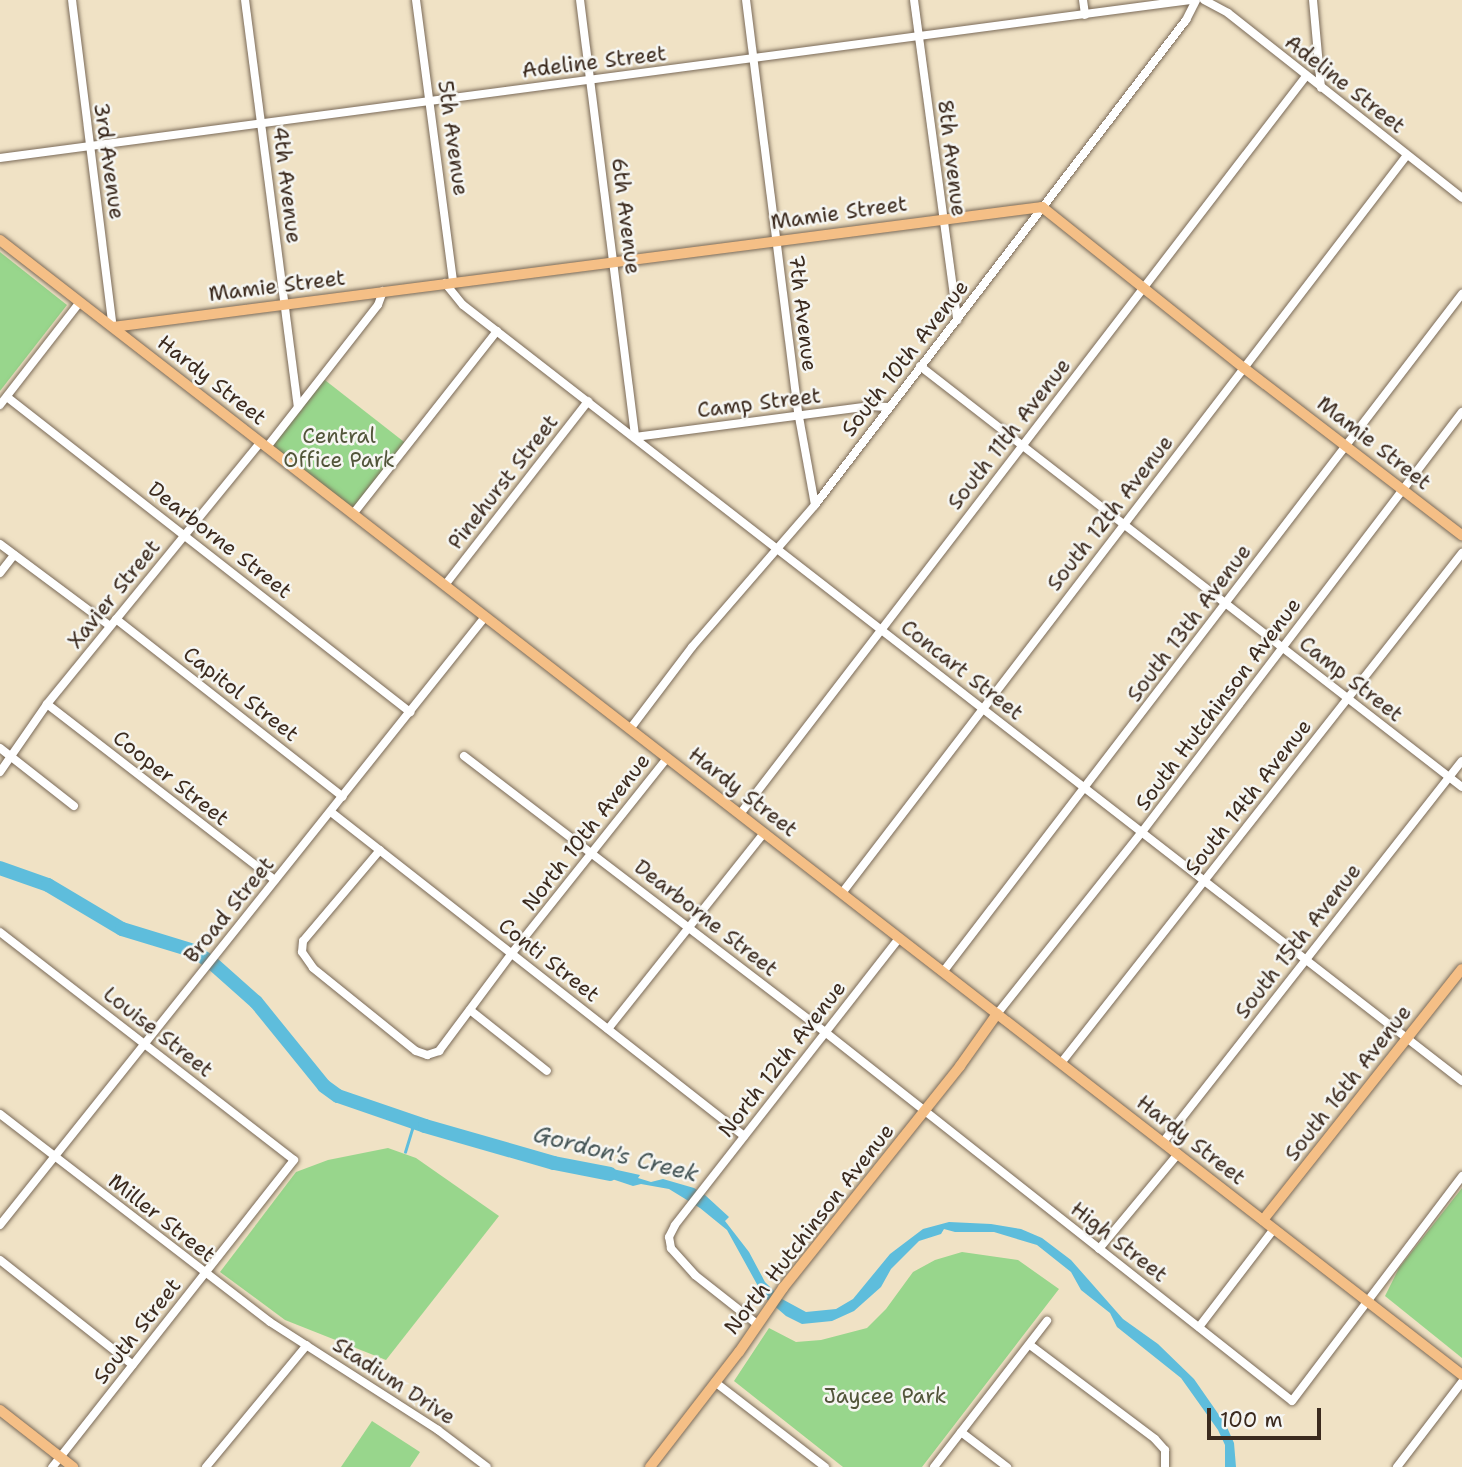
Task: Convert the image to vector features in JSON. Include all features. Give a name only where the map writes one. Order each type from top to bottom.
[{"type":"main road","name":"Mamie Street","points":[[113,327],[1042,207],[1244,368],[1462,535]]},
{"type":"main road","name":"Hardy Street","points":[[0,240],[1462,1375]]},
{"type":"main road","name":"South 16th Avenue","points":[[1263,1220],[1462,969]]},
{"type":"main road","name":"North Hutchinson Avenue","points":[[654,1466],[783,1287],[924,1111],[997,1014]]},
{"type":"main road","points":[[0,1410],[74,1467]]},
{"type":"street","name":"3rd Avenue","points":[[72,0],[88,146],[113,327]]},
{"type":"street","name":"4th Avenue","points":[[245,0],[298,407]]},
{"type":"street","name":"5th Avenue","points":[[416,0],[449,282]]},
{"type":"street","name":"6th Avenue","points":[[580,0],[635,437]]},
{"type":"street","name":"7th Avenue","points":[[746,0],[799,416],[815,505]]},
{"type":"street","name":"8th Avenue","points":[[914,0],[957,320]]},
{"type":"street","points":[[1083,0],[1085,15]]},
{"type":"street","name":"Adeline Street","points":[[0,158],[1194,0]]},
{"type":"street","name":"South 10th Avenue","points":[[630,729],[700,638],[815,505],[1186,20],[1194,0]]},
{"type":"street","name":"Adeline Street","points":[[1204,0],[1219,6],[1462,198]]},
{"type":"street","points":[[1314,0],[1321,88]]},
{"type":"street","name":"South 11th Avenue","points":[[740,814],[880,628],[1306,76]]},
{"type":"street","name":"South 12th Avenue","points":[[842,893],[1407,156]]},
{"type":"street","name":"Concart Street","points":[[449,282],[463,305],[1462,1081]]},
{"type":"street","points":[[264,445],[298,407],[378,305],[383,291]]},
{"type":"street","name":"South 13th Avenue","points":[[943,971],[1462,294]]},
{"type":"street","points":[[0,405],[80,302]]},
{"type":"street","points":[[353,514],[497,331]]},
{"type":"street","name":"Camp Street","points":[[920,366],[1462,787]]},
{"type":"street","name":"Dearborne Street","points":[[6,397],[186,534],[410,712]]},
{"type":"street","name":"Pinehurst Street","points":[[445,585],[588,401]]},
{"type":"street","name":"Camp Street","points":[[635,437],[869,406],[888,407]]},
{"type":"street","name":"South Hutchinson Avenue","points":[[997,1014],[1142,832],[1462,412]]},
{"type":"street","name":"Xavier Street","points":[[0,772],[9,755],[47,704],[186,534],[264,445]]},
{"type":"street","points":[[0,544],[110,626]]},
{"type":"street","name":"South 14th Avenue","points":[[1060,1063],[1462,553]]},
{"type":"street","points":[[0,573],[14,555]]},
{"type":"street","name":"Broad Street","points":[[0,1225],[485,617]]},
{"type":"street","name":"Capitol Street","points":[[116,619],[344,797]]},
{"type":"street","name":"Cooper Street","points":[[47,704],[275,880]]},
{"type":"street","points":[[0,748],[74,806]]},
{"type":"street","name":"Dearborne Street","points":[[464,756],[924,1111]]},
{"type":"street","name":"North 10th Avenue","points":[[380,850],[303,941],[302,952],[313,968],[416,1051],[427,1055],[439,1051],[512,953],[667,758]]},
{"type":"street","name":"South 15th Avenue","points":[[1163,1142],[1462,761]]},
{"type":"street","name":"Conti Street","points":[[331,812],[744,1136]]},
{"type":"street","points":[[608,1029],[690,929],[764,832]]},
{"type":"street","name":"Louise Street","points":[[0,932],[294,1160]]},
{"type":"street","name":"North 12th Avenue","points":[[760,1320],[711,1289],[671,1248],[669,1237],[684,1213],[899,938]]},
{"type":"street","points":[[470,1010],[547,1071]]},
{"type":"street","name":"High Street","points":[[924,1111],[1292,1401],[1366,1300]]},
{"type":"street","name":"Miller Street","points":[[0,1114],[205,1273],[307,1345]]},
{"type":"street","points":[[1099,1249],[1178,1154]]},
{"type":"street","name":"South Street","points":[[52,1467],[294,1160]]},
{"type":"street","points":[[1366,1300],[1462,1176]]},
{"type":"street","points":[[1199,1327],[1274,1229]]},
{"type":"street","points":[[0,1260],[133,1366]]},
{"type":"street","points":[[934,1467],[1047,1321]]},
{"type":"street","name":"Stadium Drive","points":[[206,1467],[307,1345],[438,1430],[487,1467]]},
{"type":"street","points":[[1030,1345],[1155,1439],[1165,1450],[1165,1467]]},
{"type":"street","points":[[715,1382],[825,1467]]},
{"type":"street","points":[[1397,1467],[1462,1382]]},
{"type":"street","points":[[961,1432],[1007,1467]]},
{"type":"green space","points":[[0,252],[67,305],[0,391]]},
{"type":"green space","name":"Central Office Park","points":[[321,377],[408,445],[354,514],[267,446]]},
{"type":"green space","points":[[388,1148],[416,1158],[499,1216],[386,1360],[285,1320],[220,1272],[296,1172],[328,1160]]},
{"type":"green space","points":[[1462,1188],[1462,1358],[1385,1296],[1399,1268]]},
{"type":"green space","name":"Jaycee Park","points":[[962,1252],[1018,1260],[1059,1289],[922,1467],[843,1467],[734,1381],[769,1328],[796,1342],[821,1340],[867,1328],[886,1309],[913,1272],[935,1260]]},
{"type":"green space","points":[[372,1421],[420,1452],[410,1467],[341,1467]]},
{"type":"water","points":[[599,1166],[640,1175],[638,1178],[651,1182],[663,1179],[694,1188],[705,1195],[729,1217],[725,1221],[749,1252],[765,1282],[782,1299],[806,1312],[836,1309],[853,1299],[890,1254],[923,1229],[949,1222],[991,1224],[1021,1229],[1042,1238],[1071,1260],[1123,1319],[1158,1344],[1194,1379],[1226,1425],[1234,1443],[1236,1467],[1225,1467],[1225,1445],[1218,1430],[1181,1378],[1117,1327],[1110,1313],[1081,1290],[1071,1272],[1037,1245],[994,1232],[955,1232],[944,1229],[941,1234],[919,1241],[891,1269],[881,1287],[854,1311],[832,1321],[802,1324],[786,1316],[764,1297],[727,1230],[700,1208],[669,1189],[641,1184],[633,1186],[600,1175],[594,1171]]},
{"type":"waterway","name":"Gordon's Creek","points":[[0,868],[48,885],[122,929],[194,951],[212,963],[256,1002],[324,1086],[338,1096],[425,1126],[554,1163],[610,1174]]},
{"type":"waterway","points":[[405,1152],[412,1129],[411,1122]]}]
